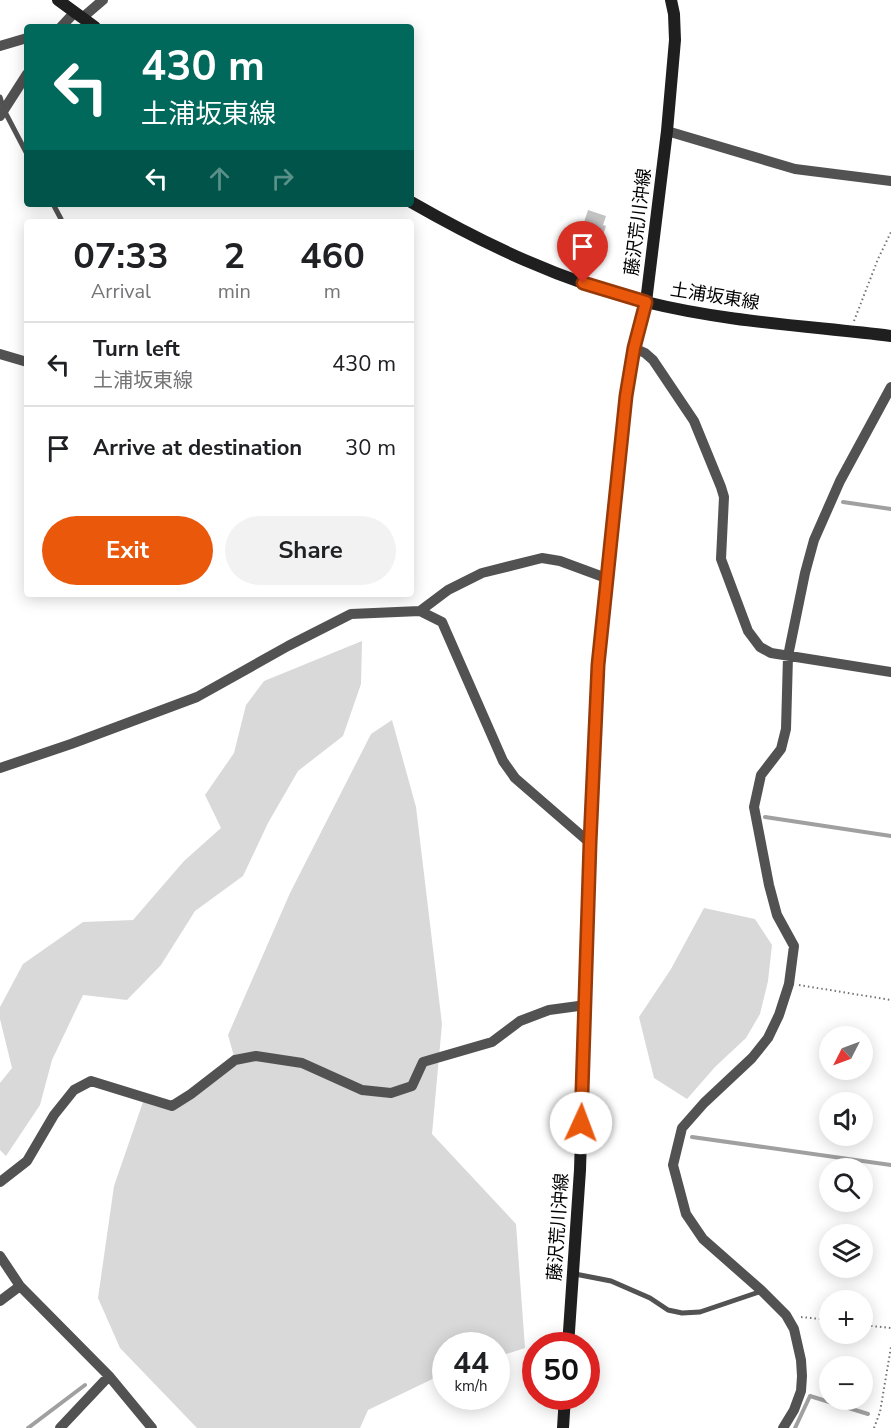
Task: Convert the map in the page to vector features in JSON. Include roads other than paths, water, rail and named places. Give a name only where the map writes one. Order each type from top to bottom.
[{"type":"main road","points":[[58,0],[90,24]]},
{"type":"main road","name":"藤沢荒川沖線","points":[[569,1332],[580,1170],[598,665],[626,396],[634,348],[646,302],[667,132],[675,40],[674,14],[670,0]]},
{"type":"main road","name":"土浦坂東線","points":[[414,204],[531,265],[646,302],[715,316],[891,336]]},
{"type":"main road","points":[[563,1428],[564,1410]]},
{"type":"street","points":[[66,24],[103,0]]},
{"type":"street","points":[[0,46],[24,39]]},
{"type":"street","points":[[2,113],[24,79]]},
{"type":"street","points":[[667,132],[795,169],[891,181]]},
{"type":"street","points":[[634,348],[645,352],[653,360],[694,421],[724,497],[721,559],[748,631],[760,647],[771,653],[891,672]]},
{"type":"street","points":[[0,354],[24,361]]},
{"type":"street","points":[[783,1428],[795,1410],[801,1391],[802,1376],[794,1329],[786,1315],[762,1291],[703,1239],[686,1214],[673,1165],[682,1128],[704,1103],[752,1058],[768,1038],[780,1015],[789,984],[794,946],[777,915],[754,807],[760,775],[781,748],[786,729],[789,656],[805,573],[814,540],[840,481],[891,387]]},
{"type":"street","points":[[420,611],[448,590],[482,573],[542,558],[560,561],[606,578]]},
{"type":"street","points":[[0,768],[197,698],[288,645],[351,614],[420,611],[442,622],[503,761],[515,778],[590,843]]},
{"type":"street","points":[[0,1182],[27,1161],[54,1114],[75,1090],[91,1081],[172,1106],[235,1060],[256,1056],[302,1064],[362,1090],[391,1093],[412,1086],[423,1062],[492,1042],[520,1021],[549,1010],[586,1005]]},
{"type":"street","points":[[0,1256],[20,1286],[109,1376],[152,1428]]},
{"type":"street","points":[[0,1301],[20,1286]]},
{"type":"street","points":[[60,1428],[109,1376]]},
{"type":"lane","points":[[0,97],[2,113],[24,149]]},
{"type":"lane","points":[[55,207],[61,219]]},
{"type":"lane","points":[[573,1274],[611,1281],[650,1298],[668,1310],[682,1313],[700,1312],[762,1291]]},
{"type":"waterway","points":[[843,502],[891,509]]},
{"type":"waterway","points":[[765,817],[891,836]]},
{"type":"waterway","points":[[692,1137],[891,1165]]},
{"type":"waterway","points":[[28,1428],[85,1385]]},
{"type":"waterway","points":[[795,1428],[810,1396],[868,1414]]}]
